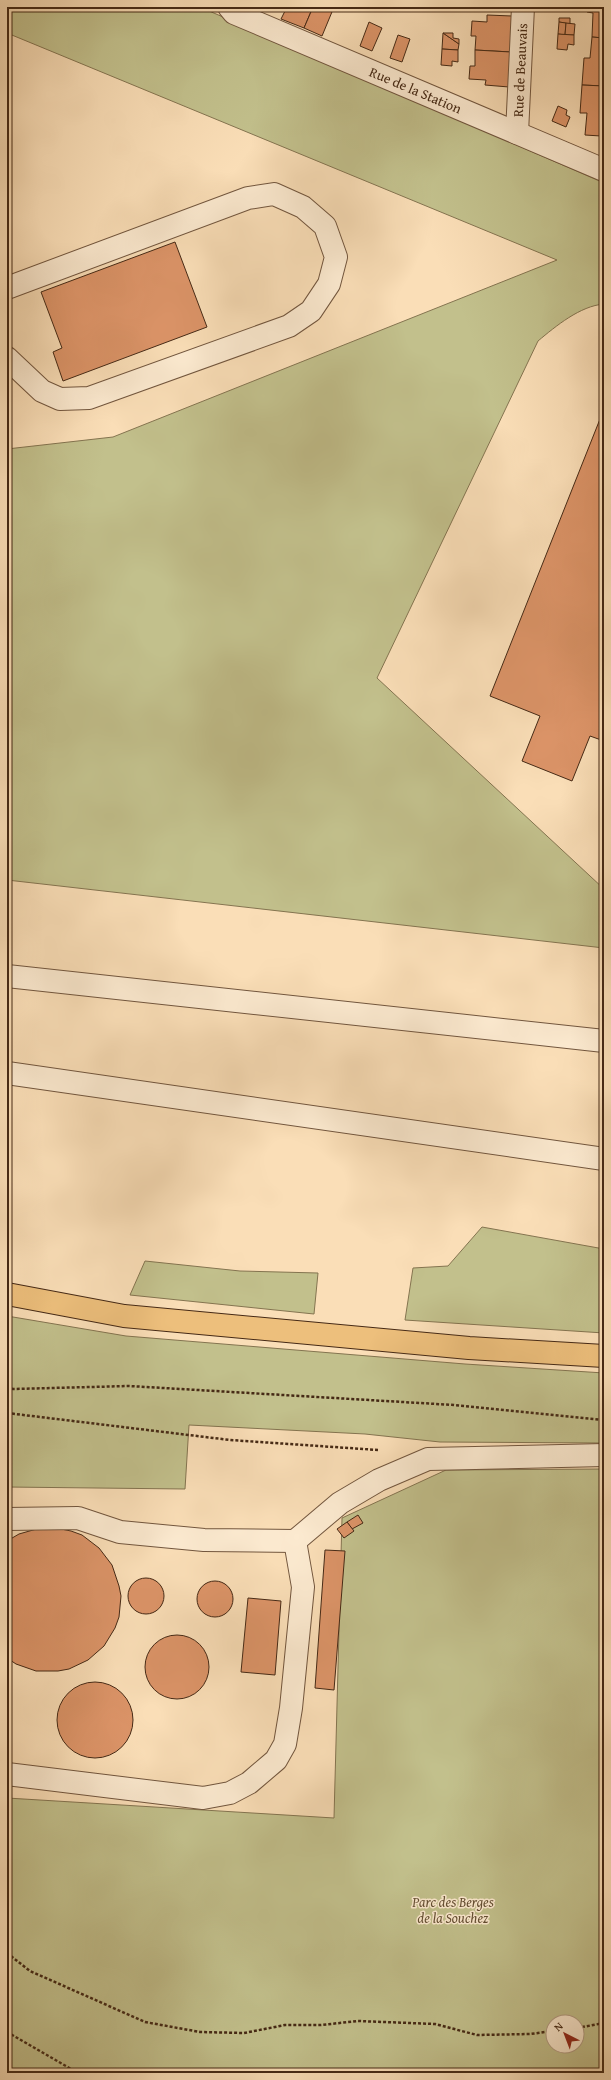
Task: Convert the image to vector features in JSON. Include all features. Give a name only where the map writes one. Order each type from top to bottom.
[{"type":"main road","points":[[7,1294],[124,1316],[469,1348],[604,1356]]},
{"type":"street","name":"Rue de la Station","points":[[229,7],[234,13],[604,170]]},
{"type":"street","name":"Rue de Beauvais","points":[[517,133],[524,7]]},
{"type":"street","points":[[7,288],[248,198],[274,194],[303,207],[325,226],[336,257],[329,284],[311,311],[289,326],[89,398],[60,399],[42,391],[7,358]]},
{"type":"street","points":[[7,976],[604,1041]]},
{"type":"street","points":[[7,1073],[604,1158]]},
{"type":"street","points":[[7,1519],[78,1518],[120,1532],[204,1540],[295,1541],[340,1502],[379,1480],[428,1459],[604,1456]]},
{"type":"street","points":[[7,1774],[203,1798],[230,1793],[249,1783],[265,1771],[276,1760],[285,1744],[291,1708],[303,1588],[295,1541]]},
{"type":"path","points":[[7,1387],[13,1389],[137,1387],[454,1405],[604,1420]]},
{"type":"path","points":[[7,1413],[230,1440],[382,1451]]},
{"type":"path","points":[[7,1953],[30,1971],[145,2022],[200,2032],[244,2033],[284,2025],[321,2025],[358,2021],[435,2024],[477,2035],[530,2034],[545,2032]]},
{"type":"path","points":[[585,2027],[604,2023]]},
{"type":"path","points":[[7,2032],[78,2073]]},
{"type":"green space","points":[[7,7],[200,7],[604,183],[604,304],[577,313],[560,323],[538,341],[377,678],[604,889],[604,948],[7,880],[7,449],[113,437],[557,260],[7,33]]},
{"type":"green space","points":[[482,1227],[604,1249],[604,1333],[405,1320],[413,1268],[448,1266]]},
{"type":"green space","points":[[145,1261],[240,1271],[318,1273],[314,1314],[130,1295]]},
{"type":"green space","points":[[7,1316],[126,1336],[465,1364],[604,1373],[604,1443],[440,1442],[365,1434],[189,1425],[185,1489],[7,1487]]},
{"type":"green space","name":"Parc des Berges de la Souchez","points":[[604,1469],[604,2073],[7,2073],[7,1798],[334,1818],[342,1518],[446,1470]]},
{"type":"building","points":[[287,7],[313,7],[304,28],[281,19]]},
{"type":"building","points":[[313,7],[334,7],[322,36],[304,28]]},
{"type":"building","points":[[587,7],[604,7],[604,38],[592,37],[593,13],[587,12]]},
{"type":"building","points":[[487,15],[512,16],[511,52],[475,50],[476,36],[471,36],[472,21],[487,22]]},
{"type":"building","points":[[559,18],[570,18],[570,24],[559,22]]},
{"type":"building","points":[[369,22],[382,28],[372,51],[360,46]]},
{"type":"building","points":[[559,22],[566,23],[565,35],[558,34]]},
{"type":"building","points":[[566,23],[575,24],[574,35],[565,35]]},
{"type":"building","points":[[443,33],[459,44],[458,50],[442,49]]},
{"type":"building","points":[[443,33],[453,33],[453,38],[459,39],[459,44]]},
{"type":"building","points":[[558,34],[574,35],[574,45],[568,44],[567,50],[557,49]]},
{"type":"building","points":[[398,35],[410,39],[402,62],[390,58]]},
{"type":"building","points":[[592,37],[604,38],[604,86],[582,85],[584,58],[590,58]]},
{"type":"building","points":[[442,49],[458,50],[458,62],[452,61],[452,66],[441,65]]},
{"type":"building","points":[[475,50],[511,52],[509,87],[485,85],[486,80],[469,79],[470,66],[475,66]]},
{"type":"building","points":[[582,85],[604,86],[601,136],[585,135],[587,113],[580,113]]},
{"type":"building","points":[[604,86],[604,136],[601,136]]},
{"type":"building","points":[[558,106],[567,110],[566,115],[570,117],[566,127],[552,121]]},
{"type":"building","points":[[175,242],[207,327],[63,381],[53,352],[62,348],[41,292]]},
{"type":"building","points":[[604,409],[604,741],[590,736],[572,781],[522,761],[540,716],[490,696]]},
{"type":"building","points":[[358,1515],[363,1523],[352,1529],[347,1522]]},
{"type":"building","points":[[347,1522],[354,1531],[344,1538],[337,1529]]},
{"type":"building","points":[[40,1528],[71,1531],[82,1535],[99,1548],[112,1565],[121,1596],[119,1617],[115,1628],[104,1646],[88,1660],[69,1669],[58,1671],[36,1671],[16,1664],[7,1658],[7,1541],[19,1534]]},
{"type":"building","points":[[325,1550],[345,1551],[334,1690],[315,1688]]},
{"type":"building","points":[[150,1578],[159,1583],[163,1589],[163,1603],[159,1609],[150,1614],[142,1614],[133,1609],[129,1603],[128,1592],[133,1583],[139,1579]]},
{"type":"building","points":[[219,1581],[228,1586],[232,1592],[232,1606],[228,1612],[219,1617],[211,1617],[202,1612],[198,1606],[197,1595],[202,1586],[208,1582]]},
{"type":"building","points":[[248,1598],[281,1601],[275,1675],[241,1672]]},
{"type":"building","points":[[171,1635],[183,1635],[200,1644],[207,1655],[209,1667],[207,1679],[200,1690],[183,1699],[171,1699],[159,1694],[150,1685],[145,1673],[145,1661],[150,1649],[159,1640]]},
{"type":"building","points":[[95,1682],[110,1685],[122,1693],[130,1705],[133,1720],[130,1735],[122,1747],[110,1755],[95,1758],[80,1755],[68,1747],[60,1735],[57,1720],[60,1705],[68,1693],[80,1685]]}]
